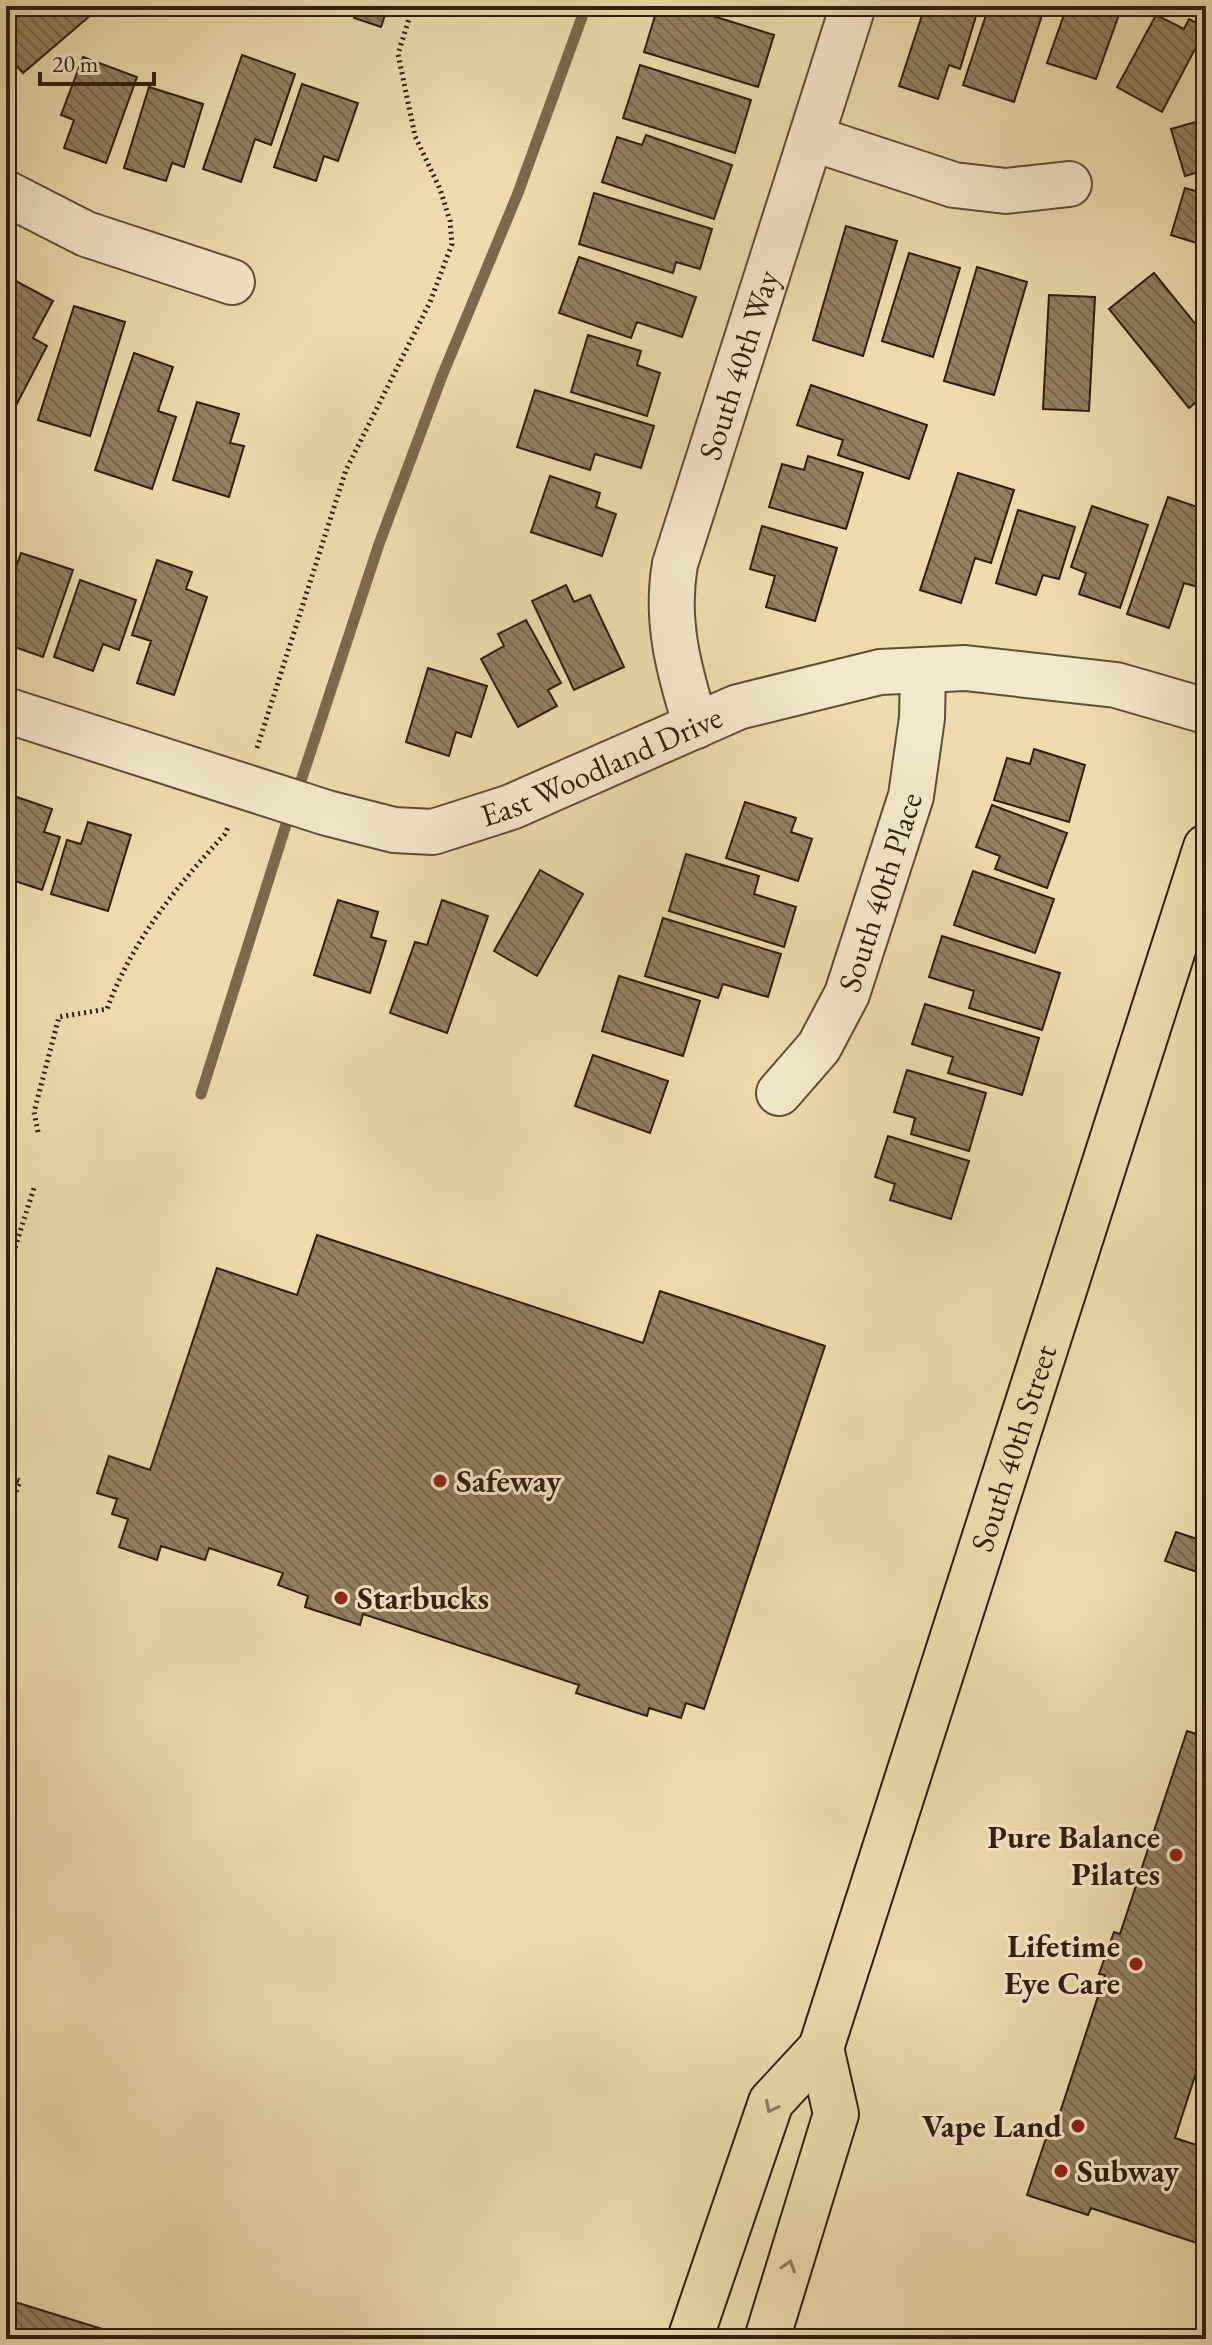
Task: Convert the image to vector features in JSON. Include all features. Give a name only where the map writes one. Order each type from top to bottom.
[{"type":"main road","name":"South 40th Street","points":[[690,2339],[771,2102],[821,2048],[1206,847]]},
{"type":"main road","points":[[767,2339],[836,2114],[821,2048]]},
{"type":"street","name":"South 40th Way","points":[[696,726],[672,636],[669,597],[675,564],[853,6]]},
{"type":"street","points":[[811,138],[954,185],[1006,191],[1069,184]]},
{"type":"street","points":[[6,193],[86,234],[232,282]]},
{"type":"street","name":"East Woodland Drive","points":[[6,710],[327,813],[394,830],[433,832],[511,807],[738,707],[880,672],[965,668],[1116,685],[1206,711]]},
{"type":"street","name":"South 40th Place","points":[[779,1093],[819,1047],[847,994],[911,796],[922,718],[923,670]]},
{"type":"path","points":[[38,1132],[34,1112],[59,1017],[107,1009],[117,982],[144,933],[175,889],[259,791],[346,470],[430,302],[452,244],[450,221],[440,189],[415,136],[398,54],[413,6]]},
{"type":"path","points":[[6,1276],[34,1188]]},
{"type":"path","points":[[6,1476],[20,1481],[10,1508]]},
{"type":"building","points":[[15,6],[95,6],[98,9],[23,73],[14,63],[6,69],[6,14]]},
{"type":"building","points":[[353,6],[388,6],[381,27],[354,18],[358,7]]},
{"type":"building","points":[[658,6],[681,6],[774,35],[758,87],[644,52]]},
{"type":"building","points":[[925,6],[979,6],[960,69],[949,65],[938,99],[899,86]]},
{"type":"building","points":[[989,6],[1045,6],[1014,102],[963,85]]},
{"type":"building","points":[[1067,6],[1122,6],[1096,79],[1047,63]]},
{"type":"building","points":[[1156,15],[1184,29],[1189,19],[1206,28],[1162,112],[1117,87]]},
{"type":"building","points":[[242,55],[295,74],[271,145],[255,139],[241,182],[203,169]]},
{"type":"building","points":[[83,57],[137,77],[106,163],[64,148],[74,120],[61,115]]},
{"type":"building","points":[[640,65],[751,100],[735,153],[623,118]]},
{"type":"building","points":[[302,84],[358,103],[338,161],[324,156],[316,181],[274,167]]},
{"type":"building","points":[[149,87],[203,104],[184,167],[172,163],[166,181],[124,168]]},
{"type":"building","points":[[1206,119],[1206,170],[1185,176],[1171,129]]},
{"type":"building","points":[[646,135],[732,165],[714,219],[602,182],[617,137],[642,145]]},
{"type":"building","points":[[1185,188],[1206,194],[1206,246],[1171,235]]},
{"type":"building","points":[[594,193],[712,229],[700,269],[676,262],[673,273],[579,244]]},
{"type":"building","points":[[846,226],[897,241],[863,356],[813,340]]},
{"type":"building","points":[[909,253],[960,268],[933,357],[882,341]]},
{"type":"building","points":[[579,257],[696,297],[682,337],[637,322],[631,338],[559,313]]},
{"type":"building","points":[[977,267],[1027,282],[994,395],[944,381]]},
{"type":"building","points":[[1154,273],[1206,337],[1206,394],[1189,408],[1109,309]]},
{"type":"building","points":[[14,280],[53,301],[33,338],[47,346],[10,417],[6,415],[6,294]]},
{"type":"building","points":[[1049,295],[1095,297],[1089,411],[1043,409]]},
{"type":"building","points":[[74,306],[125,322],[90,436],[38,420]]},
{"type":"building","points":[[588,335],[641,351],[637,365],[660,373],[647,416],[571,392]]},
{"type":"building","points":[[134,353],[173,367],[158,411],[176,417],[152,489],[95,470]]},
{"type":"building","points":[[811,385],[927,425],[909,479],[838,455],[843,440],[797,425]]},
{"type":"building","points":[[535,390],[654,426],[641,468],[595,454],[590,470],[517,447]]},
{"type":"building","points":[[197,402],[239,414],[230,443],[244,446],[229,497],[173,480]]},
{"type":"building","points":[[808,456],[863,473],[846,529],[769,507],[782,464],[804,470]]},
{"type":"building","points":[[958,473],[1014,490],[991,563],[975,558],[961,603],[920,590]]},
{"type":"building","points":[[550,476],[600,493],[596,507],[616,514],[602,556],[531,532]]},
{"type":"building","points":[[1168,497],[1206,510],[1206,565],[1198,587],[1184,583],[1169,628],[1127,614]]},
{"type":"building","points":[[1092,506],[1148,525],[1120,608],[1079,594],[1086,573],[1071,567]]},
{"type":"building","points":[[1018,510],[1075,527],[1059,579],[1043,575],[1036,595],[996,583]]},
{"type":"building","points":[[762,526],[837,548],[815,621],[766,607],[775,576],[750,569]]},
{"type":"building","points":[[21,553],[73,570],[43,657],[6,644],[6,596]]},
{"type":"building","points":[[157,560],[192,572],[186,589],[207,597],[174,695],[137,683],[151,641],[132,635]]},
{"type":"building","points":[[80,580],[136,600],[119,650],[103,644],[93,671],[54,657]]},
{"type":"building","points":[[566,585],[574,602],[590,595],[624,667],[574,690],[532,601]]},
{"type":"building","points":[[526,620],[561,683],[548,690],[557,706],[518,727],[481,659],[504,646],[498,634]]},
{"type":"building","points":[[428,668],[487,686],[471,737],[456,732],[449,756],[406,742]]},
{"type":"building","points":[[1034,749],[1085,765],[1069,822],[994,800],[1007,758],[1030,764]]},
{"type":"building","points":[[11,795],[52,809],[44,832],[60,837],[42,890],[6,878],[6,810]]},
{"type":"building","points":[[745,802],[796,818],[791,832],[812,839],[798,881],[726,858]]},
{"type":"building","points":[[992,805],[1067,833],[1047,888],[995,869],[1000,856],[976,847]]},
{"type":"building","points":[[88,822],[131,835],[108,911],[51,894],[67,840],[81,844]]},
{"type":"building","points":[[686,854],[759,876],[754,894],[796,907],[784,947],[669,911]]},
{"type":"building","points":[[540,870],[583,894],[537,976],[494,951]]},
{"type":"building","points":[[973,871],[1054,899],[1035,953],[954,925]]},
{"type":"building","points":[[338,900],[378,912],[371,937],[386,941],[370,993],[314,975]]},
{"type":"building","points":[[442,900],[488,916],[447,1033],[390,1013],[415,942],[427,945]]},
{"type":"building","points":[[663,918],[781,954],[768,997],[723,984],[718,998],[645,976]]},
{"type":"building","points":[[942,936],[1060,973],[1042,1030],[969,1008],[974,991],[929,977]]},
{"type":"building","points":[[619,976],[700,1001],[683,1056],[602,1031]]},
{"type":"building","points":[[925,1004],[1039,1038],[1022,1095],[948,1073],[953,1057],[912,1044]]},
{"type":"building","points":[[593,1055],[668,1081],[650,1133],[575,1106]]},
{"type":"building","points":[[907,1070],[986,1093],[969,1151],[911,1134],[915,1118],[894,1112]]},
{"type":"building","points":[[888,1136],[969,1161],[951,1219],[890,1200],[895,1184],[875,1177]]},
{"type":"building","name":"Safeway","points":[[317,1235],[643,1343],[660,1291],[825,1346],[704,1709],[686,1703],[681,1718],[649,1708],[647,1716],[576,1693],[579,1685],[363,1614],[360,1625],[305,1607],[308,1596],[278,1585],[283,1573],[209,1548],[205,1560],[161,1546],[157,1560],[119,1547],[128,1519],[112,1514],[117,1499],[97,1493],[109,1456],[150,1470],[217,1268],[297,1295]]},
{"type":"building","points":[[1176,1532],[1206,1542],[1206,1575],[1165,1561]]},
{"type":"building","points":[[1187,1731],[1206,1737],[1206,2042],[1175,2138],[1206,2148],[1206,2246],[1091,2208],[1088,2215],[1027,2195],[1047,2135],[1052,2137],[1105,1975],[1099,1974],[1114,1932],[1120,1934]]},
{"type":"building","points":[[15,2302],[102,2329],[99,2339],[6,2339]]},
{"type":"waterway","points":[[296,796],[379,544],[442,376],[518,193],[586,6]]},
{"type":"waterway","points":[[201,1094],[290,812]]},
{"type":"place","name":"Safeway","points":[[440,1481]]},
{"type":"place","name":"Starbucks","points":[[341,1598]]},
{"type":"place","name":"Pure Balance Pilates","points":[[1176,1855]]},
{"type":"place","name":"Lifetime Eye Care","points":[[1136,1964]]},
{"type":"place","name":"Vape Land","points":[[1078,2126]]},
{"type":"place","name":"Subway","points":[[1061,2171]]}]
